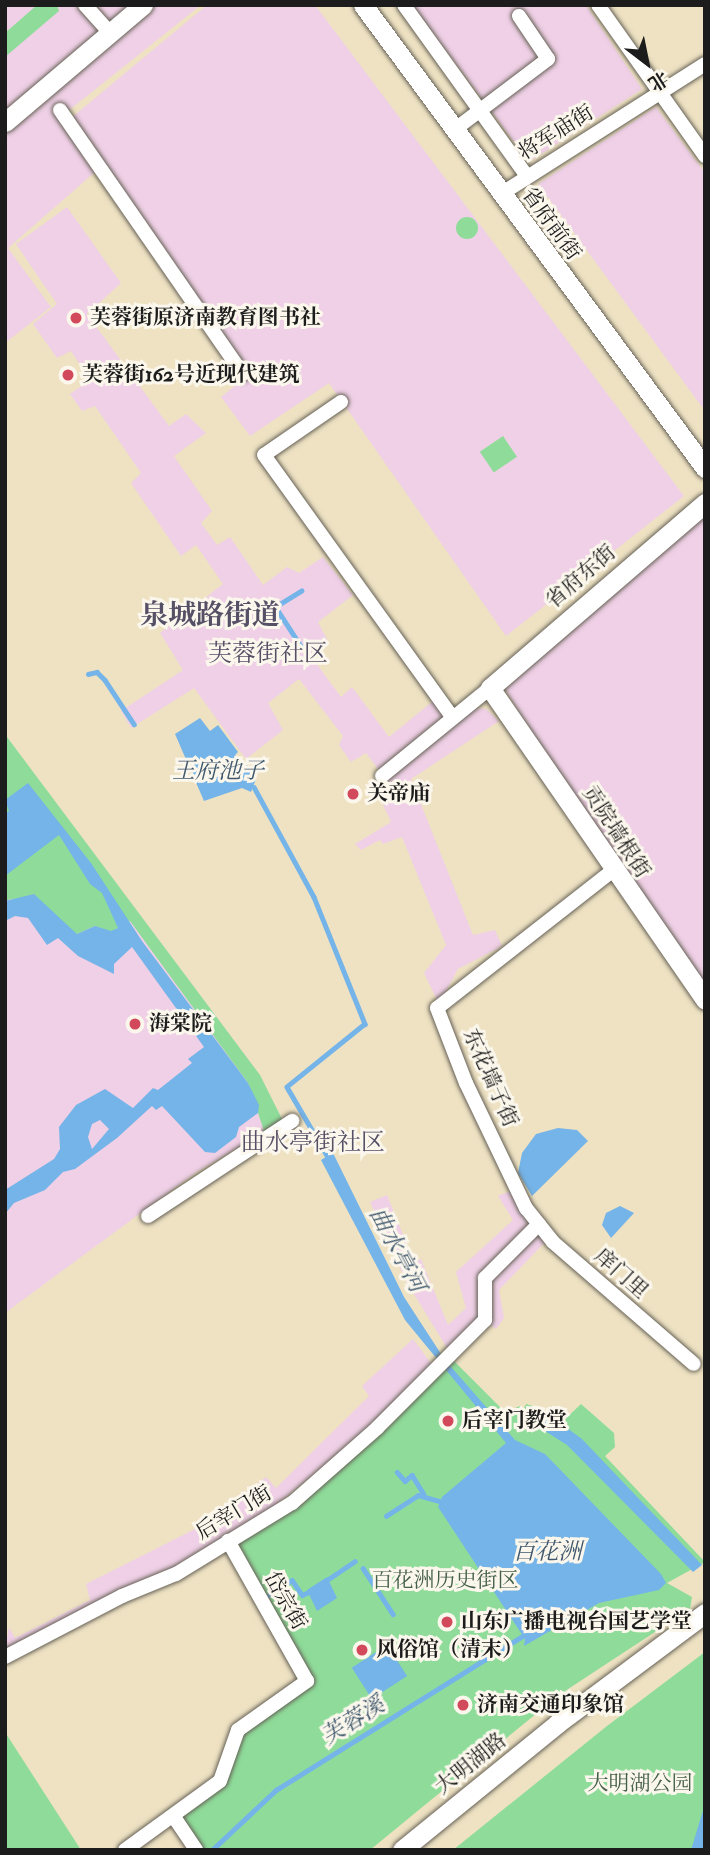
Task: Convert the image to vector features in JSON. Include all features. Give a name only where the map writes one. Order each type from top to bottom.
[{"type":"street","points":[[85,5],[110,33]]},
{"type":"street","points":[[5,122],[143,5]]},
{"type":"street","name":"省府前街","points":[[363,5],[705,468]]},
{"type":"street","points":[[404,5],[527,176]]},
{"type":"street","points":[[598,5],[705,156]]},
{"type":"street","points":[[454,130],[548,59],[519,16]]},
{"type":"street","name":"将军庙街","points":[[501,194],[705,64]]},
{"type":"street","points":[[60,110],[243,374]]},
{"type":"street","points":[[341,402],[264,455],[452,717]]},
{"type":"street","name":"省府东街","points":[[490,688],[705,503]]},
{"type":"street","points":[[382,776],[490,688]]},
{"type":"street","name":"贡院墙根街","points":[[490,688],[531,743],[612,871],[705,1000]]},
{"type":"street","name":"东花墙子街","points":[[526,1208],[466,1083],[437,1008],[612,871]]},
{"type":"street","points":[[148,1216],[292,1121]]},
{"type":"street","name":"庠门里","points":[[526,1208],[539,1224],[694,1364]]},
{"type":"street","name":"后宰门街","points":[[5,1657],[122,1596],[176,1574],[292,1503],[485,1320],[485,1278],[539,1224]]},
{"type":"street","name":"岱宗街","points":[[174,1818],[220,1781],[239,1730],[307,1681],[228,1541]]},
{"type":"street","name":"大明湖路","points":[[401,1850],[558,1723],[705,1614]]},
{"type":"street","name":"大明湖路","points":[[420,1850],[563,1731],[705,1626]]},
{"type":"street","points":[[125,1850],[174,1818],[196,1850]]},
{"type":"shaded area","points":[[5,5],[201,5],[58,119],[95,172],[8,248],[51,307],[5,343]]},
{"type":"shaded area","points":[[207,5],[315,5],[684,496],[506,636],[329,383],[250,436],[221,397],[250,373],[71,118]]},
{"type":"shaded area","points":[[412,5],[586,5],[642,89],[529,162]]},
{"type":"shaded area","points":[[656,107],[705,173],[705,411],[538,184]]},
{"type":"shaded area","points":[[67,207],[121,283],[87,314],[169,426],[186,414],[206,433],[174,456],[212,511],[201,523],[217,545],[230,537],[263,585],[287,567],[299,573],[323,557],[353,595],[318,622],[329,643],[310,655],[341,697],[352,687],[389,737],[433,701],[452,728],[471,708],[486,709],[499,721],[411,779],[473,935],[495,930],[502,946],[458,969],[439,1004],[424,973],[446,945],[402,837],[383,844],[380,840],[361,850],[355,844],[391,822],[378,794],[391,786],[366,753],[351,762],[339,745],[343,736],[299,679],[268,703],[283,730],[246,759],[194,688],[131,728],[121,711],[183,670],[160,633],[223,584],[196,545],[181,556],[131,483],[141,473],[115,435],[95,406],[82,411],[70,394],[90,380],[71,351],[57,358],[33,324],[57,304],[16,244]]},
{"type":"shaded area","points":[[705,511],[705,983],[617,868],[504,688]]},
{"type":"shaded area","points":[[5,735],[260,1075],[283,1121],[195,1173],[5,1313]]},
{"type":"shaded area","points":[[513,1190],[546,1241],[499,1290],[504,1318],[496,1329],[482,1318],[450,1353],[406,1281],[370,1202],[387,1195],[414,1262],[421,1259],[448,1325],[466,1308],[456,1272],[513,1220],[498,1196]]},
{"type":"shaded area","points":[[413,1339],[433,1366],[373,1427],[256,1521],[176,1570],[5,1651],[9,1627],[15,1638],[90,1600],[86,1584],[193,1530],[266,1477],[276,1488],[369,1396],[362,1386]]},
{"type":"green space","points":[[37,5],[57,5],[59,11],[5,57],[5,33]]},
{"type":"green space","points":[[467,217],[475,220],[478,228],[475,236],[467,239],[459,236],[456,228],[459,220]]},
{"type":"green space","points":[[503,436],[517,457],[494,472],[480,452]]},
{"type":"green space","points":[[7,737],[260,1075],[283,1121],[264,1131],[248,1083],[130,921],[111,932],[95,926],[77,934],[11,899],[5,901]]},
{"type":"green space","name":"百花洲历史街区","points":[[450,1357],[505,1412],[520,1406],[523,1410],[526,1404],[549,1411],[560,1424],[581,1404],[614,1433],[615,1447],[605,1456],[705,1562],[667,1583],[692,1597],[690,1609],[559,1695],[370,1850],[196,1850],[174,1818],[220,1781],[238,1730],[307,1681],[235,1546]]},
{"type":"green space","name":"大明湖公园","points":[[705,1652],[705,1850],[453,1850],[607,1726]]},
{"type":"green space","points":[[5,1732],[81,1850],[5,1850]]},
{"type":"water","name":"王府池子","points":[[200,718],[210,731],[218,725],[238,752],[235,755],[251,769],[256,779],[251,792],[242,788],[204,801],[175,734]]},
{"type":"water","points":[[28,783],[91,863],[142,941],[248,1083],[259,1105],[258,1113],[239,1127],[236,1137],[215,1153],[205,1152],[162,1106],[156,1110],[152,1106],[117,1138],[75,1169],[63,1172],[45,1190],[14,1203],[5,1214],[5,1190],[54,1159],[60,1149],[59,1127],[76,1105],[105,1089],[133,1108],[153,1088],[158,1090],[192,1063],[188,1059],[204,1047],[132,947],[114,964],[114,974],[78,956],[58,938],[47,945],[28,918],[15,916],[5,921],[5,901],[34,894],[77,934],[95,926],[111,931],[118,928],[102,893],[90,884],[59,835],[5,876],[5,814],[9,811],[5,800]],"holes":[[[100,1120],[109,1129],[92,1149],[88,1137],[92,1124]]]},
{"type":"water","points":[[558,1128],[577,1130],[588,1141],[532,1196],[518,1173],[522,1153],[536,1134]]},
{"type":"water","name":"百花洲","points":[[333,1153],[404,1297],[445,1360],[515,1440],[545,1454],[661,1574],[666,1583],[659,1590],[599,1603],[524,1646],[525,1639],[438,1507],[442,1497],[506,1443],[405,1320],[321,1160]]},
{"type":"water","points":[[620,1206],[634,1213],[611,1238],[602,1225],[606,1213]]},
{"type":"water","points":[[538,1407],[582,1439],[702,1565],[693,1572],[567,1445],[526,1419]]},
{"type":"water","points":[[327,1577],[337,1598],[317,1611],[307,1590]]},
{"type":"water","points":[[387,1645],[407,1676],[372,1699],[352,1668]]},
{"type":"water","points":[[705,1804],[705,1850],[691,1850]]},
{"type":"waterway","points":[[301,591],[275,607],[301,647]]},
{"type":"waterway","points":[[88,674],[97,672],[105,680],[134,724]]},
{"type":"waterway","points":[[254,787],[314,897],[365,1024],[287,1087]]},
{"type":"waterway","name":"曲水亭河","points":[[287,1087],[329,1159]]},
{"type":"waterway","points":[[397,1472],[405,1481],[412,1475],[424,1494]]},
{"type":"waterway","points":[[386,1516],[418,1495],[439,1501]]},
{"type":"waterway","points":[[324,1582],[355,1561]]},
{"type":"waterway","points":[[363,1568],[393,1614]]},
{"type":"waterway","points":[[269,1595],[292,1580],[302,1595],[311,1591]]},
{"type":"waterway","name":"芙蓉溪","points":[[212,1850],[276,1790],[522,1636]]},
{"type":"place","name":"芙蓉街原济南教育图书社","points":[[76,318]]},
{"type":"place","name":"芙蓉街162号近现代建筑","points":[[68,375]]},
{"type":"place","name":"关帝庙","points":[[353,794]]},
{"type":"place","name":"海棠院","points":[[135,1024]]},
{"type":"place","name":"后宰门教堂","points":[[448,1421]]},
{"type":"place","name":"山东广播电视台国艺学堂","points":[[447,1622]]},
{"type":"place","name":"风俗馆（清末）","points":[[362,1650]]},
{"type":"place","name":"济南交通印象馆","points":[[463,1705]]},
{"type":"district","name":"泉城路街道","points":[[210,616]]},
{"type":"district","name":"芙蓉街社区","points":[[268,654]]},
{"type":"district","name":"曲水亭街社区","points":[[313,1143]]}]
